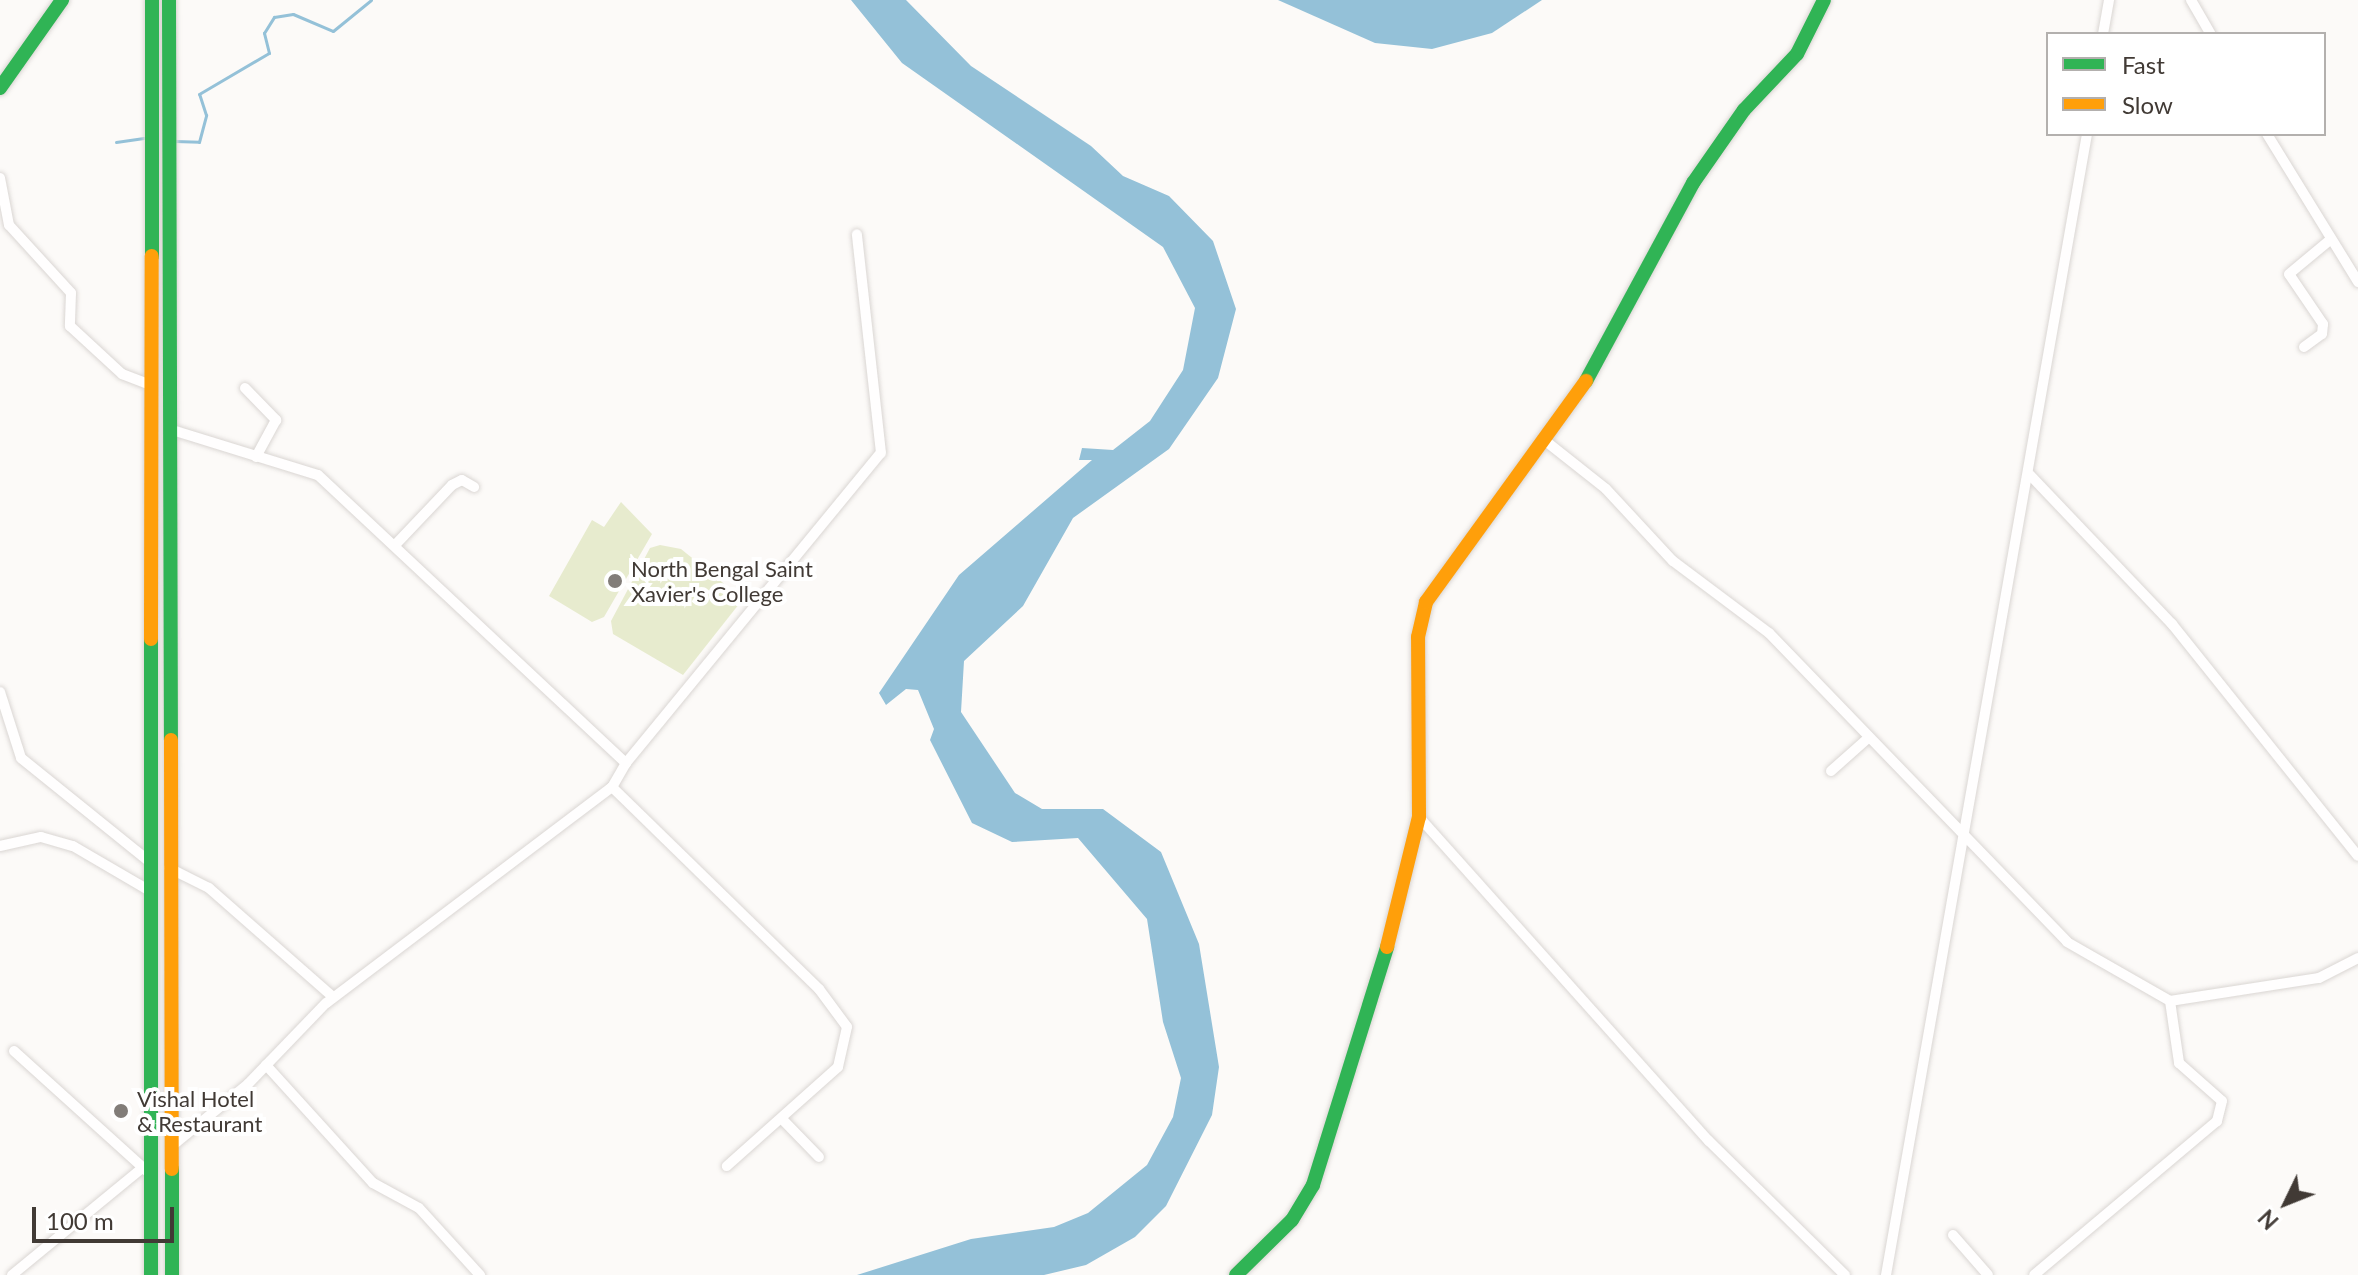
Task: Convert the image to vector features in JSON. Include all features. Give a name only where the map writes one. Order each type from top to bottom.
[{"type":"main road","points":[[0,88],[62,0]]},
{"type":"main road","points":[[151,1275],[145,1172],[150,891],[152,0]]},
{"type":"main road","points":[[169,0],[167,867],[168,1149],[172,1275]]},
{"type":"main road","points":[[1236,1275],[1292,1220],[1313,1185],[1400,905],[1419,817],[1421,613],[1626,319],[1699,174],[1744,110],[1797,54],[1824,0]]},
{"type":"street","points":[[2103,32],[2109,0]]},
{"type":"street","points":[[2191,0],[2210,32]]},
{"type":"street","points":[[1886,1275],[1966,842],[2087,136]]},
{"type":"street","points":[[2268,136],[2358,282]]},
{"type":"street","points":[[0,178],[9,225],[71,293],[70,326],[112,367],[150,385]]},
{"type":"street","points":[[168,1149],[266,1065],[333,997],[612,787],[626,763],[881,453],[857,234]]},
{"type":"street","points":[[2304,347],[2323,324],[2289,274],[2330,240]]},
{"type":"street","points":[[245,388],[276,420],[256,457]]},
{"type":"street","points":[[167,429],[318,475],[397,543],[626,763]]},
{"type":"street","points":[[1543,439],[1606,489],[1673,561],[1769,633],[1966,842],[2067,942],[2170,1001],[2319,978],[2358,958]]},
{"type":"street","points":[[2030,475],[2172,624],[2358,856]]},
{"type":"street","points":[[397,543],[452,485],[462,480],[474,487]]},
{"type":"street","points":[[0,692],[21,758],[150,862]]},
{"type":"street","points":[[1831,771],[1867,739]]},
{"type":"street","points":[[612,787],[819,989],[847,1027],[838,1067],[727,1166]]},
{"type":"street","points":[[1419,817],[1709,1141],[1845,1275]]},
{"type":"street","points":[[0,846],[41,837],[63,843],[150,891]]},
{"type":"street","points":[[167,867],[209,888],[333,997]]},
{"type":"street","points":[[2034,1275],[2217,1121],[2222,1101],[2179,1063],[2170,1001]]},
{"type":"street","points":[[12,1275],[145,1172],[14,1051]]},
{"type":"street","points":[[266,1065],[373,1183],[419,1208],[480,1275]]},
{"type":"street","points":[[782,1119],[819,1157]]},
{"type":"street","points":[[1953,1235],[1988,1275]]},
{"type":"green space","points":[[621,502],[652,534],[604,617],[592,622],[549,596],[592,520],[604,527]]},
{"type":"green space","points":[[660,545],[681,549],[743,599],[683,675],[613,634],[611,621],[650,548]]},
{"type":"water","points":[[851,0],[906,0],[971,66],[1091,146],[1123,176],[1169,196],[1213,241],[1236,309],[1218,378],[1169,449],[1073,518],[1023,606],[964,661],[961,712],[1015,793],[1042,809],[1103,809],[1161,852],[1199,944],[1219,1067],[1212,1115],[1166,1206],[1135,1237],[1086,1265],[1044,1275],[857,1275],[971,1239],[1054,1227],[1088,1213],[1147,1165],[1173,1117],[1181,1078],[1163,1022],[1147,919],[1078,838],[1012,842],[972,823],[930,740],[934,729],[918,690],[906,689],[886,705],[879,693],[959,575],[1092,460],[1079,460],[1082,448],[1113,450],[1150,421],[1183,370],[1195,308],[1163,247],[902,63]]},
{"type":"water","points":[[1278,0],[1542,0],[1492,33],[1432,49],[1375,43]]},
{"type":"waterway","points":[[175,141],[199,142],[206,115],[199,94],[269,53],[264,33],[274,17],[293,14],[333,31],[371,0]]},
{"type":"waterway","points":[[116,142],[144,138]]},
{"type":"traffic: fast","points":[[0,88],[62,0]]},
{"type":"traffic: fast","points":[[152,0],[152,256]]},
{"type":"traffic: fast","points":[[169,0],[171,740]]},
{"type":"traffic: fast","points":[[1586,381],[1693,183],[1744,110],[1797,54],[1824,0]]},
{"type":"traffic: fast","points":[[151,639],[151,1275]]},
{"type":"traffic: fast","points":[[1236,1275],[1292,1220],[1313,1185],[1387,947]]},
{"type":"traffic: fast","points":[[172,1169],[172,1275]]},
{"type":"traffic: slow","points":[[151,639],[152,256]]},
{"type":"traffic: slow","points":[[1387,947],[1419,817],[1418,637],[1426,602],[1586,381]]},
{"type":"traffic: slow","points":[[171,740],[172,1169]]},
{"type":"place","name":"North Bengal Saint Xavier's College","points":[[615,581]]},
{"type":"place","name":"Vishal Hotel & Restaurant","points":[[121,1111]]}]
